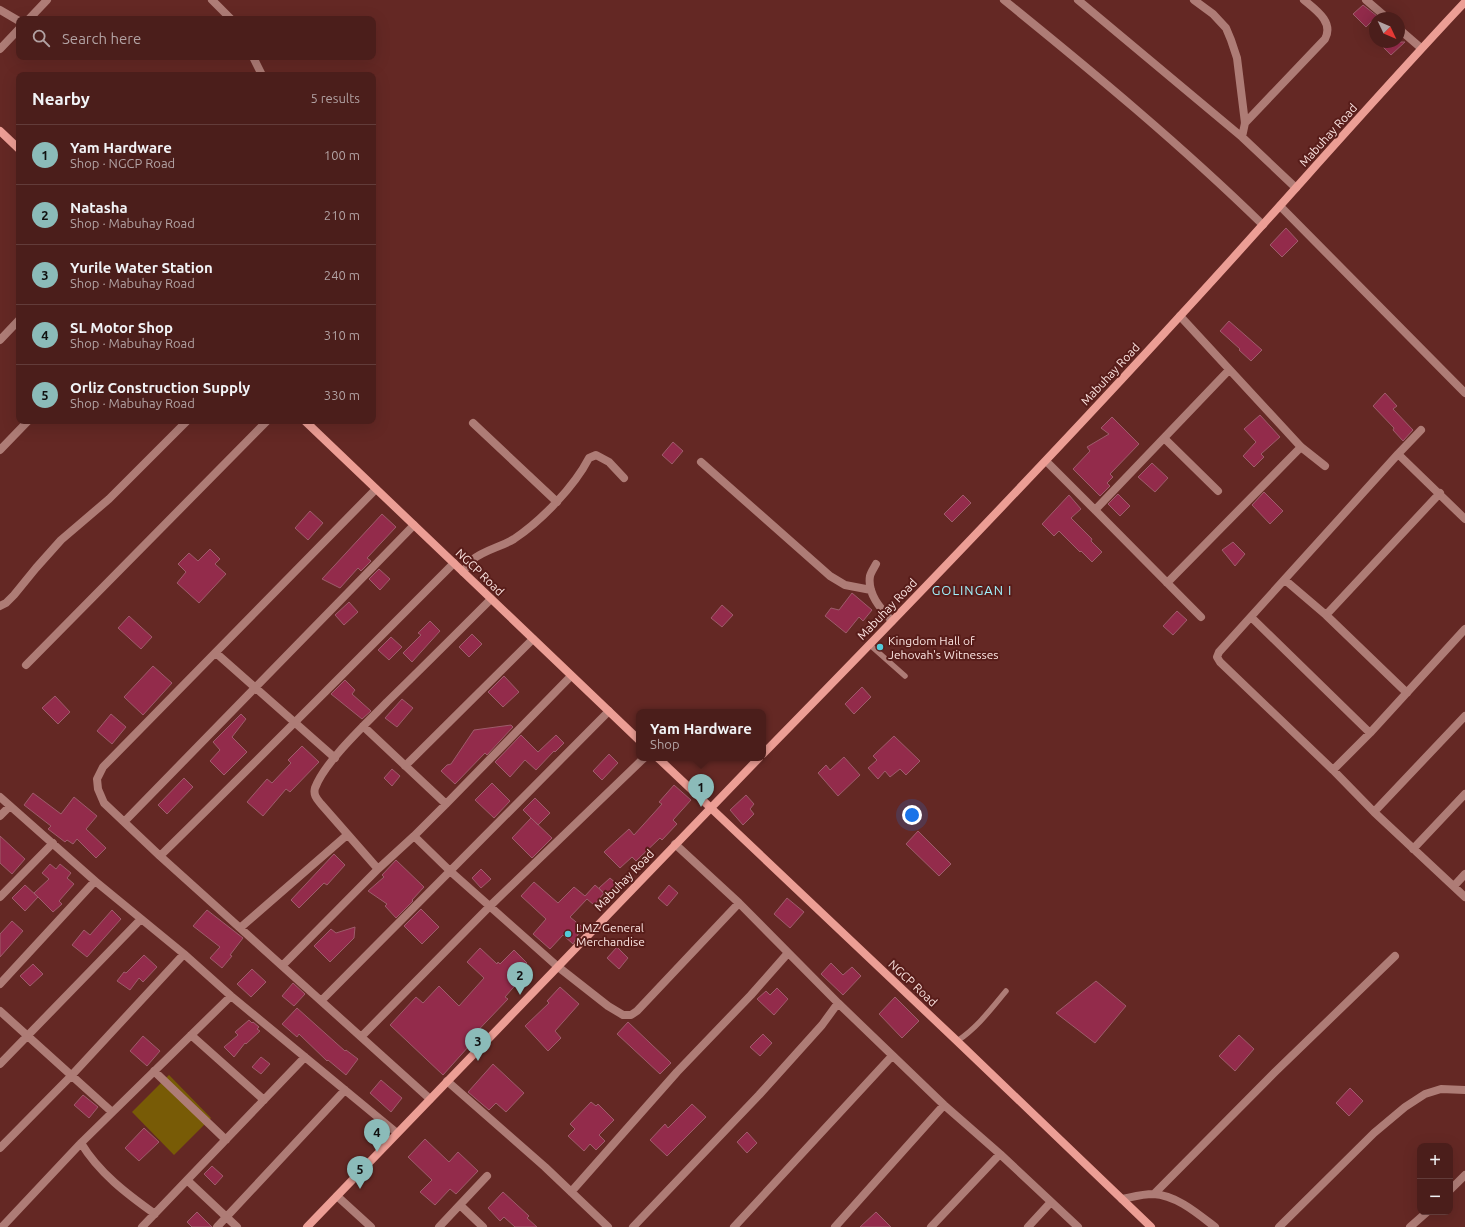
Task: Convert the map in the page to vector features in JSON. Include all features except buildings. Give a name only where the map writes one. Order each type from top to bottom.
[{"type":"street","points":[[32,16],[47,0]]},
{"type":"street","points":[[212,0],[222,4],[229,16]]},
{"type":"street","points":[[1004,0],[1089,69],[1222,185],[1263,225]]},
{"type":"street","points":[[1078,0],[1242,137],[1296,188]]},
{"type":"street","points":[[1194,0],[1212,14],[1226,28],[1231,40],[1237,58],[1245,123],[1242,137]]},
{"type":"street","points":[[1245,123],[1325,39],[1328,34],[1326,22],[1321,14],[1304,0]]},
{"type":"street","points":[[1366,0],[1380,12]]},
{"type":"street","name":"Mabuhay Road","points":[[766,751],[1046,462],[1263,225],[1421,48],[1465,2]]},
{"type":"street","points":[[0,10],[16,19]]},
{"type":"street","points":[[0,49],[16,32]]},
{"type":"street","points":[[1405,34],[1421,48]]},
{"type":"street","points":[[254,60],[260,72]]},
{"type":"street","points":[[0,131],[16,146]]},
{"type":"street","points":[[1280,206],[1465,393]]},
{"type":"street","points":[[1180,316],[1301,447],[1325,466]]},
{"type":"street","points":[[0,340],[16,323]]},
{"type":"street","points":[[1096,510],[1229,370]]},
{"type":"street","points":[[473,423],[557,502]]},
{"type":"street","points":[[0,450],[25,424]]},
{"type":"street","points":[[0,606],[6,603],[14,595],[61,540],[110,499],[184,424]]},
{"type":"street","points":[[26,665],[264,424]]},
{"type":"street","name":"NGCP Road","points":[[311,424],[376,489],[636,737]]},
{"type":"street","points":[[1421,430],[1219,652],[1217,657],[1218,660],[1333,770],[1374,812],[1465,897]]},
{"type":"street","points":[[1164,438],[1218,491]]},
{"type":"street","points":[[1167,583],[1301,447]]},
{"type":"street","points":[[1398,454],[1440,493],[1465,519]]},
{"type":"street","points":[[463,572],[472,560],[513,540],[536,523],[557,502],[585,466],[589,458],[596,456],[609,462],[624,478]]},
{"type":"street","points":[[701,462],[830,576],[845,585],[871,590]]},
{"type":"street","points":[[1046,462],[1096,510],[1201,617]]},
{"type":"street","points":[[376,489],[103,767],[97,779],[98,789],[104,803],[160,856],[430,1099]]},
{"type":"street","points":[[1326,615],[1440,493]]},
{"type":"street","points":[[124,822],[414,525]]},
{"type":"street","points":[[160,856],[454,563]]},
{"type":"street","points":[[876,564],[870,576],[871,590],[879,606],[892,621]]},
{"type":"street","points":[[1285,580],[1326,615],[1406,693]]},
{"type":"street","points":[[378,869],[347,835],[315,796],[314,790],[320,778],[335,758],[363,726],[491,599]]},
{"type":"street","points":[[1251,617],[1370,733]]},
{"type":"street","points":[[1333,770],[1370,733],[1465,629]]},
{"type":"street","points":[[405,766],[533,639]]},
{"type":"street","points":[[216,652],[254,688],[335,758]]},
{"type":"street","points":[[282,966],[378,869],[446,804],[571,676]]},
{"type":"street","points":[[321,1001],[609,711]]},
{"type":"street","points":[[1374,812],[1465,716]]},
{"type":"street","points":[[363,726],[446,804]]},
{"type":"street","points":[[361,1037],[490,906],[641,761]]},
{"type":"street","name":"NGCP Road","points":[[661,761],[1151,1227]]},
{"type":"street","name":"Mabuhay Road","points":[[307,1227],[756,761]]},
{"type":"street","points":[[1414,849],[1465,794]]},
{"type":"street","points":[[0,797],[95,881],[397,1133]]},
{"type":"street","points":[[0,816],[10,806]]},
{"type":"street","points":[[240,928],[347,835]]},
{"type":"street","points":[[414,836],[450,871],[557,966],[608,1006],[623,1015],[631,1015],[637,1011],[739,903]]},
{"type":"street","points":[[0,897],[53,843]]},
{"type":"street","points":[[675,844],[739,903],[892,1056],[1078,1227]]},
{"type":"street","points":[[1454,886],[1465,874]]},
{"type":"street","points":[[0,984],[95,881]]},
{"type":"street","points":[[0,1064],[141,919]]},
{"type":"street","points":[[571,1192],[677,1072],[788,953]]},
{"type":"street","points":[[0,1148],[71,1076],[184,954]]},
{"type":"street","points":[[1154,1194],[1274,1073],[1395,956]]},
{"type":"street","points":[[2,1227],[81,1143],[232,996]]},
{"type":"street","points":[[633,1227],[759,1095],[822,1025],[838,1003]]},
{"type":"street","points":[[0,1011],[112,1112]]},
{"type":"street","points":[[191,1035],[264,1100]]},
{"type":"street","points":[[734,1227],[892,1056]]},
{"type":"street","points":[[142,1227],[305,1057]]},
{"type":"street","points":[[154,1071],[226,1140]]},
{"type":"street","points":[[447,1081],[608,1227]]},
{"type":"street","points":[[1279,1227],[1374,1133],[1405,1107],[1425,1094],[1441,1089],[1465,1090]]},
{"type":"street","points":[[217,1227],[345,1090]]},
{"type":"street","points":[[835,1227],[944,1105]]},
{"type":"street","points":[[81,1143],[90,1158],[106,1176],[128,1195],[155,1214]]},
{"type":"street","points":[[931,1227],[1000,1154]]},
{"type":"street","points":[[1453,1187],[1465,1175]]},
{"type":"street","points":[[439,1227],[487,1176]]},
{"type":"street","points":[[187,1180],[237,1227]]},
{"type":"street","points":[[1122,1199],[1145,1194],[1154,1194],[1170,1198],[1190,1208],[1214,1227]]},
{"type":"street","points":[[337,1196],[370,1227]]},
{"type":"street","points":[[1028,1227],[1051,1202]]},
{"type":"street","points":[[460,1205],[483,1227]]},
{"type":"street","points":[[1410,1227],[1424,1215]]},
{"type":"lane","points":[[870,645],[905,676]]},
{"type":"lane","points":[[957,1041],[978,1024],[1006,991]]},
{"type":"shaded area","points":[[169,1075],[211,1118],[174,1155],[132,1112]]},
{"type":"place","name":"Kingdom Hall of Jehovah's Witnesses","points":[[880,647]]},
{"type":"place","name":"Yam Hardware","points":[[701,807]]},
{"type":"place","name":"LMZ General Merchandise","points":[[568,934]]},
{"type":"place","name":"Natasha","points":[[520,995]]},
{"type":"place","name":"Yurile Water Station","points":[[478,1061]]},
{"type":"place","name":"SL Motor Shop","points":[[377,1152]]},
{"type":"place","name":"Orliz Construction Supply","points":[[360,1189]]},
{"type":"district","name":"GOLINGAN I","points":[[972,590]]}]
